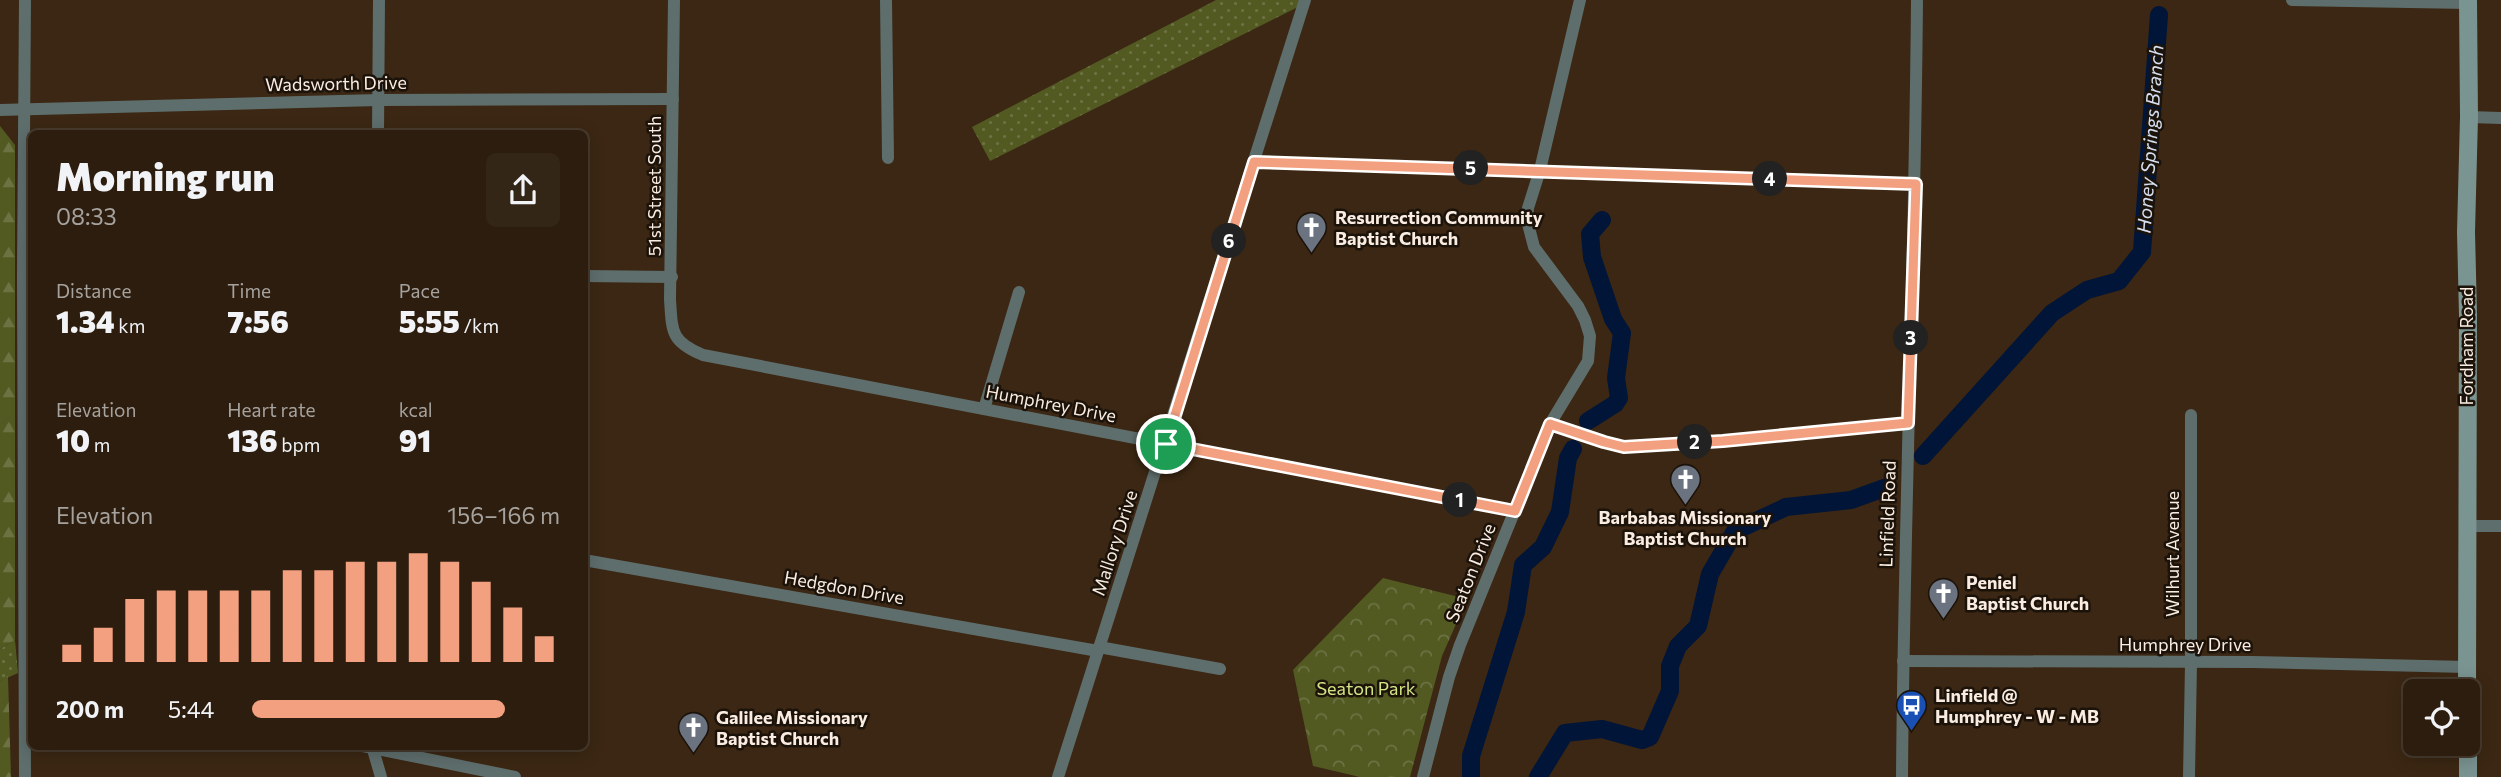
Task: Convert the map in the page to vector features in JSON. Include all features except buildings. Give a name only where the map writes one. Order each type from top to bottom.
[{"type":"street","points":[[25,0],[28,717],[25,777]]},
{"type":"street","points":[[378,130],[379,0]]},
{"type":"street","name":"51st Street South","points":[[674,0],[672,331],[678,342],[703,355]]},
{"type":"street","points":[[886,0],[887,158]]},
{"type":"street","name":"Mallory Drive","points":[[1058,777],[1305,0]]},
{"type":"street","name":"Seaton Drive","points":[[1423,777],[1457,656],[1550,424],[1588,361],[1590,336],[1578,306],[1534,247],[1527,220],[1580,0]]},
{"type":"street","name":"Linfield Road","points":[[1902,777],[1908,423],[1916,184],[1917,0]]},
{"type":"street","points":[[2292,0],[2468,2]]},
{"type":"street","name":"Fordham Road","points":[[2467,679],[2468,2]]},
{"type":"street","name":"Wadsworth Drive","points":[[0,110],[378,100],[673,99]]},
{"type":"street","points":[[2469,117],[2501,118]]},
{"type":"street","points":[[1254,162],[1916,184]]},
{"type":"street","points":[[588,276],[672,276]]},
{"type":"street","points":[[984,410],[1019,292]]},
{"type":"street","name":"Humphrey Drive","points":[[703,355],[1515,511]]},
{"type":"street","name":"Wilhurt Avenue","points":[[2189,777],[2190,415]]},
{"type":"street","points":[[1550,424],[1624,447],[1723,441],[1908,423]]},
{"type":"street","points":[[2467,526],[2501,526]]},
{"type":"street","name":"Hedgdon Drive","points":[[588,561],[1220,669]]},
{"type":"street","name":"Humphrey Drive","points":[[1903,661],[2467,667]]},
{"type":"street","points":[[371,750],[381,770],[381,777]]},
{"type":"street","points":[[388,750],[515,777]]},
{"type":"street","points":[[2468,756],[2468,777]]},
{"type":"green space","points":[[1216,0],[1300,0],[1298,7],[990,161],[972,127]]},
{"type":"green space","points":[[0,126],[15,145],[15,640],[0,649]]},
{"type":"green space","name":"Seaton Park","points":[[1383,578],[1467,599],[1442,656],[1410,777],[1360,777],[1313,766],[1293,670]]},
{"type":"green space","points":[[15,640],[18,673],[0,681],[0,649]]},
{"type":"green space","points":[[8,676],[11,777],[0,777],[0,681]]},
{"type":"waterway","name":"Honey Springs Branch","points":[[1923,456],[2052,313],[2087,290],[2119,281],[2142,252],[2159,15]]},
{"type":"waterway","points":[[1588,421],[1615,404],[1619,398],[1616,378],[1622,333],[1613,319],[1592,257],[1590,234],[1602,220]]},
{"type":"waterway","points":[[1471,777],[1471,756],[1516,612],[1523,565],[1543,547],[1560,512],[1568,458],[1573,449]]},
{"type":"waterway","name":"Honey Springs Branch","points":[[1538,777],[1565,733],[1602,729],[1642,740],[1650,737],[1670,691],[1670,666],[1678,646],[1698,626],[1710,574],[1735,531],[1786,507],[1851,500],[1887,487]]},
{"type":"place","name":"Resurrection Community Baptist Church","points":[[1312,255]]},
{"type":"place","name":"Barbabas Missionary Baptist Church","points":[[1685,507]]},
{"type":"place","name":"Peniel Baptist Church","points":[[1943,620]]},
{"type":"place","name":"Linfield @ Humphrey - W - MB","points":[[1912,733]]},
{"type":"place","name":"Galilee Missionary Baptist Church","points":[[693,755]]},
{"type":"route","points":[[1254,162],[1916,184],[1908,423],[1723,441],[1624,447],[1550,424],[1515,511],[1166,444],[1254,162]]}]
